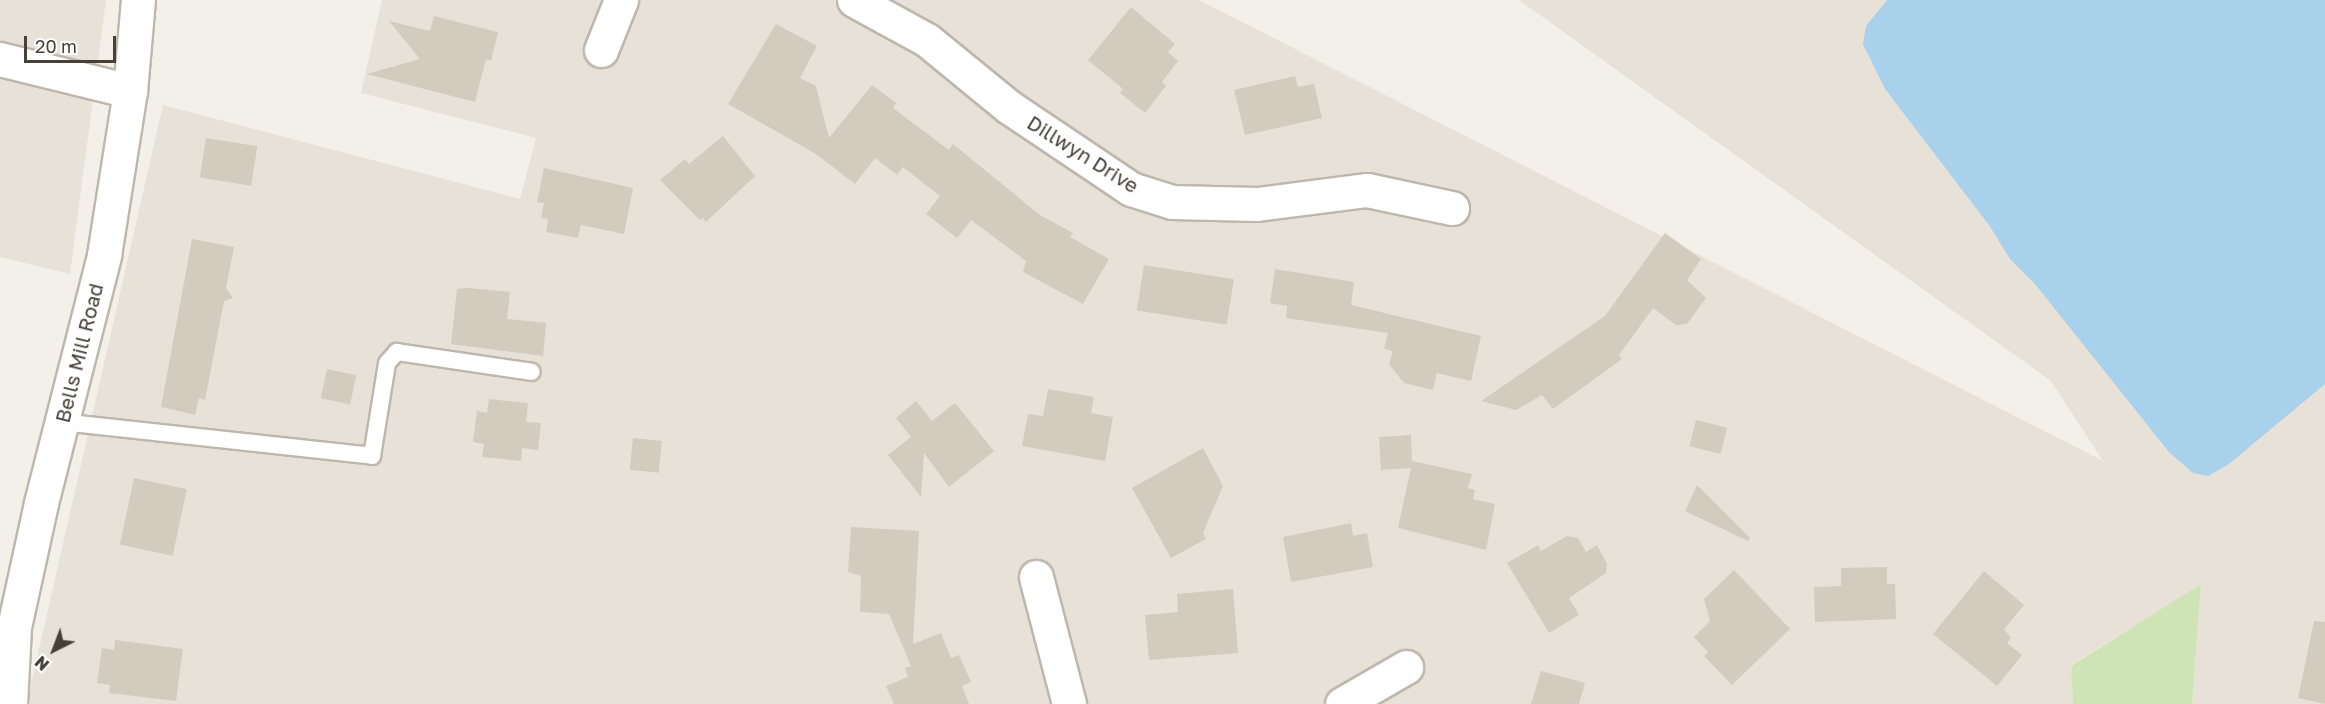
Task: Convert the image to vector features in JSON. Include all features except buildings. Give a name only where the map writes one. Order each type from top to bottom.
[{"type":"street","name":"Bells Mill Road","points":[[10,704],[14,627],[61,422],[104,255],[130,91],[138,0]]},
{"type":"street","points":[[601,50],[621,0]]},
{"type":"street","name":"Dillwyn Drive","points":[[854,0],[927,40],[1009,107],[1131,189],[1172,202],[1257,204],[1367,190],[1452,208]]},
{"type":"street","points":[[0,59],[130,91]]},
{"type":"street","points":[[1036,577],[1069,704]]},
{"type":"street","points":[[1342,704],[1406,667]]},
{"type":"lane","points":[[61,422],[372,456],[387,363],[397,352],[532,372]]},
{"type":"shaded area","points":[[0,0],[106,0],[70,274],[0,257]]},
{"type":"shaded area","points":[[382,0],[1199,0],[2103,461],[2051,381],[1519,0],[2325,0],[2325,704],[2192,704],[2201,585],[2071,665],[2073,704],[30,704],[29,693],[163,105],[520,199],[536,138],[361,93]]},
{"type":"green space","points":[[2201,584],[2192,704],[2073,704],[2071,666]]},
{"type":"water","points":[[1887,0],[2325,0],[2325,384],[2229,464],[2208,476],[2193,473],[2169,452],[2035,284],[2010,259],[1989,225],[1885,89],[1863,44],[1866,26]]}]
